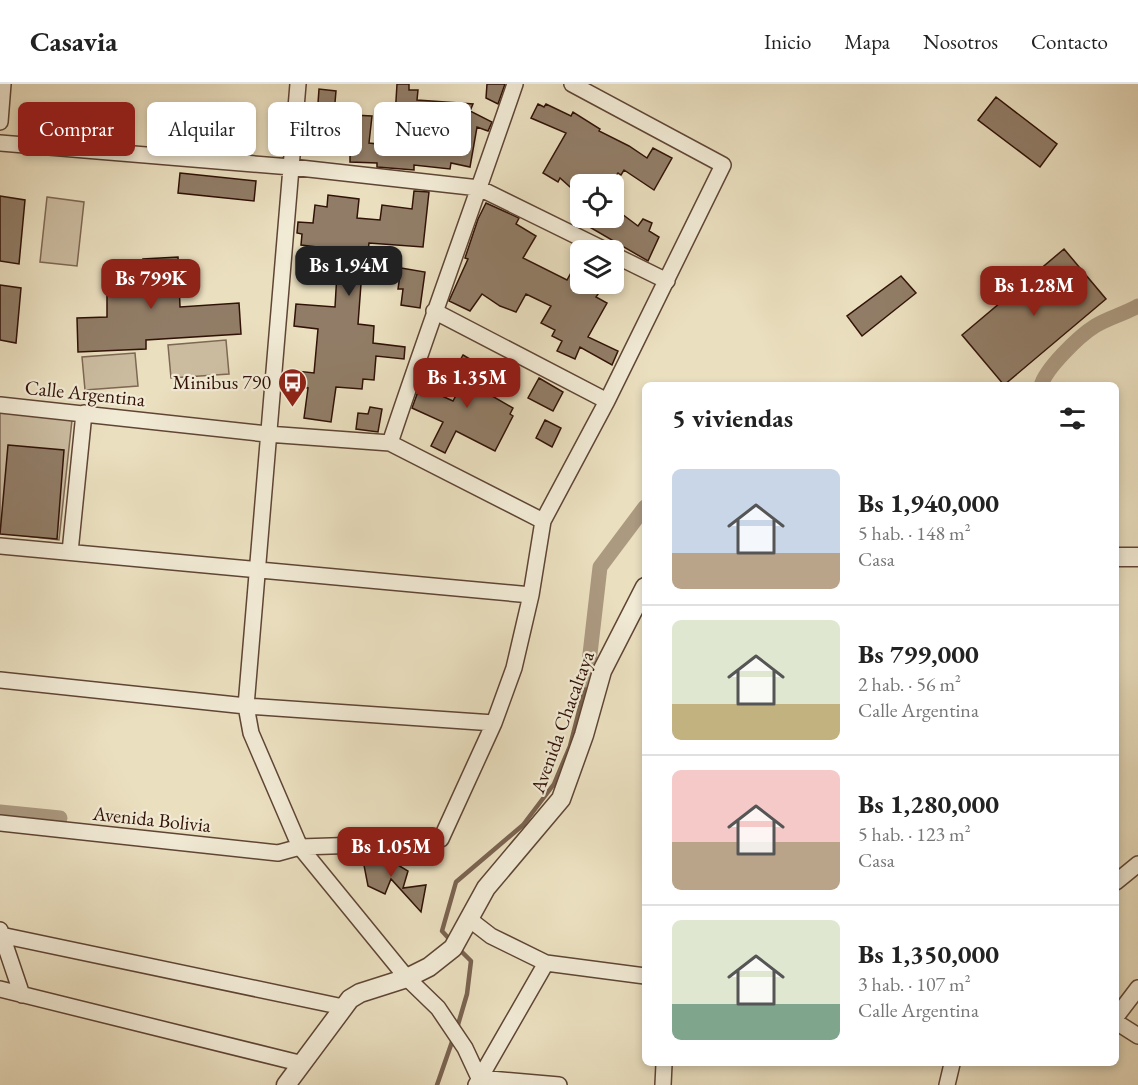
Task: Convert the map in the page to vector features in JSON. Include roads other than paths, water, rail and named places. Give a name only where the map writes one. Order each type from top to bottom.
[{"type":"street","points":[[0,122],[3,84]]},
{"type":"street","points":[[298,84],[246,706],[251,733],[300,847],[406,978],[438,1008],[465,1048],[477,1082]]},
{"type":"street","points":[[390,443],[434,310],[480,188],[515,84]]},
{"type":"street","points":[[0,680],[246,706],[494,723],[514,668],[531,595],[543,521],[607,401],[723,165],[572,84]]},
{"type":"street","points":[[0,143],[291,167],[480,188],[584,240]]},
{"type":"street","points":[[624,260],[667,281]]},
{"type":"street","points":[[434,310],[607,401]]},
{"type":"street","name":"Calle Argentina","points":[[0,405],[267,434],[390,443],[543,521]]},
{"type":"street","points":[[70,552],[84,413]]},
{"type":"street","points":[[0,546],[531,595]]},
{"type":"street","points":[[1119,557],[1138,557]]},
{"type":"street","name":"Avenida Chacaltaya","points":[[286,1085],[350,999],[360,993],[406,978],[429,967],[453,948],[486,888],[561,799],[584,735],[602,671],[642,593]]},
{"type":"street","name":"Avenida Bolivia","points":[[0,823],[278,853],[300,847],[423,843],[441,839],[494,723]]},
{"type":"street","points":[[1119,880],[1138,864]]},
{"type":"street","points":[[469,919],[491,936],[546,963],[642,976]]},
{"type":"street","points":[[1,932],[22,995]]},
{"type":"street","points":[[1,932],[343,1007]]},
{"type":"street","points":[[477,1082],[546,963]]},
{"type":"street","points":[[1119,1013],[1138,988]]},
{"type":"street","points":[[0,989],[303,1064]]},
{"type":"street","points":[[1119,1024],[1138,1036]]},
{"type":"street","points":[[663,1085],[664,1066]]},
{"type":"street","points":[[947,1085],[952,1066]]},
{"type":"street","points":[[477,1082],[559,1085]]},
{"type":"waterway","points":[[1043,382],[1056,362],[1080,337],[1100,323],[1138,306]]},
{"type":"waterway","points":[[587,680],[600,567],[642,511]]},
{"type":"waterway","points":[[452,942],[442,931],[456,882],[523,825],[554,784],[570,746],[587,680]]},
{"type":"waterway","points":[[0,812],[60,818]]},
{"type":"waterway","points":[[457,1028],[467,994],[471,961],[458,948]]},
{"type":"waterway","points":[[437,1085],[453,1039]]},
{"type":"place","name":"Minibus 790","points":[[292,408]]}]
